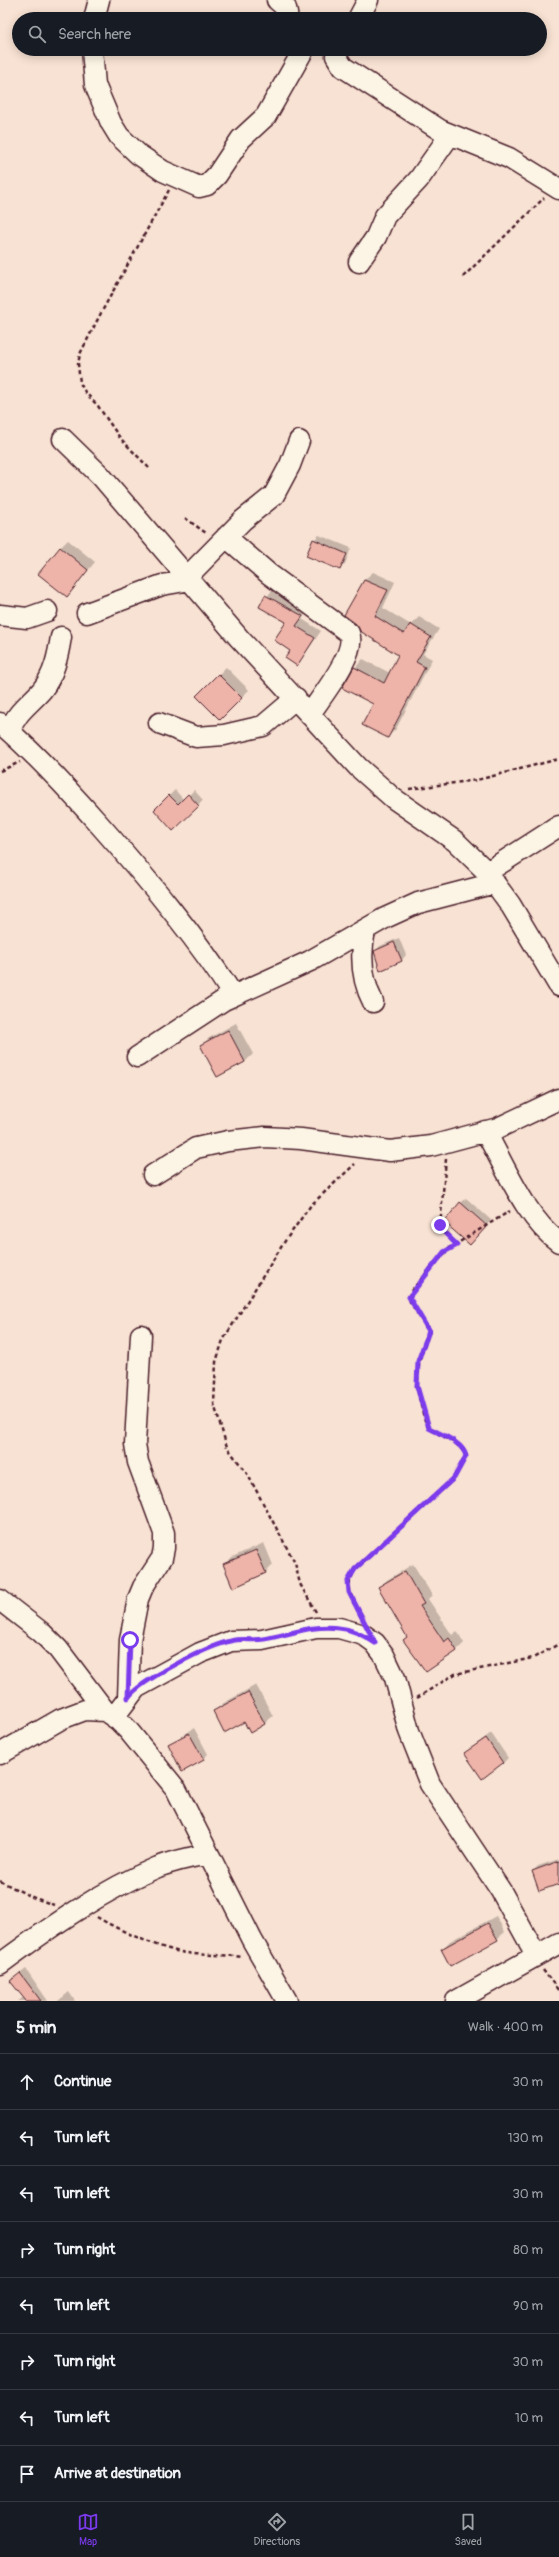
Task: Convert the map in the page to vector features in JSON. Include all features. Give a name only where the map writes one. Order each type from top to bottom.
[{"type":"street","points":[[96,12],[99,0]]},
{"type":"street","points":[[277,0],[286,8],[287,12]]},
{"type":"street","points":[[362,12],[368,0]]},
{"type":"street","points":[[93,56],[96,85],[110,123],[118,136],[138,154],[175,177],[199,187],[207,185],[217,175],[241,139],[266,116],[300,56]]},
{"type":"street","points":[[320,56],[330,59],[334,56]]},
{"type":"street","points":[[340,56],[343,67],[450,135],[509,158],[558,188]]},
{"type":"street","points":[[359,262],[376,237],[385,216],[419,180],[450,135]]},
{"type":"street","points":[[63,439],[101,476],[190,578],[239,638],[296,698],[358,767],[385,792],[455,841],[491,878],[559,986]]},
{"type":"street","points":[[87,613],[162,585],[190,578],[223,540],[274,495],[290,465],[299,441]]},
{"type":"street","points":[[223,540],[349,633],[352,639],[347,655],[310,714]]},
{"type":"street","points":[[0,615],[27,618],[47,611]]},
{"type":"street","points":[[61,637],[51,677],[41,691],[5,727],[51,772],[145,876],[217,970],[233,995]]},
{"type":"street","points":[[159,723],[196,737],[224,735],[263,726],[296,698]]},
{"type":"street","points":[[137,1056],[159,1040],[233,995],[310,961],[365,930],[418,903],[491,878],[559,826]]},
{"type":"street","points":[[365,930],[361,955],[362,969],[373,1002]]},
{"type":"street","points":[[153,1175],[196,1148],[228,1141],[265,1137],[301,1139],[372,1148],[390,1152],[431,1146],[498,1128],[559,1099]]},
{"type":"street","points":[[485,1131],[544,1232],[559,1242]]},
{"type":"street","points":[[128,1698],[130,1640],[138,1599],[143,1587],[162,1558],[164,1548],[164,1533],[138,1462],[135,1444],[142,1335]]},
{"type":"street","points":[[0,1600],[42,1632],[58,1649],[109,1714],[128,1730],[176,1789],[265,1965],[287,2001]]},
{"type":"street","points":[[0,1754],[61,1719],[85,1710],[109,1714],[128,1698],[136,1688],[154,1676],[200,1653],[231,1641],[262,1640],[316,1628],[339,1628],[364,1635],[375,1643],[384,1655],[395,1678],[403,1713],[419,1760],[430,1784],[501,1891],[536,1955]]},
{"type":"street","points":[[0,1964],[42,1932],[80,1909],[158,1867],[208,1854]]},
{"type":"street","points":[[456,2001],[559,1943]]},
{"type":"path","points":[[149,468],[120,438],[85,392],[80,384],[78,364],[80,354],[101,313],[175,177]]},
{"type":"path","points":[[464,277],[558,188]]},
{"type":"path","points":[[185,518],[223,540]]},
{"type":"path","points":[[385,792],[478,780],[559,759]]},
{"type":"path","points":[[449,1141],[442,1192],[440,1225],[443,1231],[457,1245]]},
{"type":"path","points":[[328,1628],[300,1584],[295,1563],[248,1475],[227,1447],[214,1404],[216,1362],[223,1340],[284,1241],[311,1205],[372,1148]]},
{"type":"path","points":[[375,1643],[349,1592],[348,1581],[355,1569],[454,1478],[466,1456],[463,1449],[456,1443],[429,1428],[424,1418],[417,1386],[418,1361],[429,1331],[409,1297],[444,1252],[525,1201]]},
{"type":"path","points":[[403,1713],[422,1693],[455,1674],[534,1658],[559,1644]]},
{"type":"path","points":[[0,1881],[51,1905],[80,1909],[112,1926],[170,1949],[186,1953],[240,1957],[265,1965]]},
{"type":"path","points":[[536,1955],[543,1971],[559,1991]]},
{"type":"building","points":[[313,539],[347,554],[340,570],[306,556]]},
{"type":"building","points":[[60,547],[88,570],[67,597],[38,574]]},
{"type":"building","points":[[364,580],[388,590],[375,616],[404,634],[410,624],[431,637],[416,662],[425,667],[388,738],[362,725],[373,704],[342,688],[354,667],[384,683],[398,655],[360,631],[356,624],[344,615]]},
{"type":"building","points":[[265,595],[303,616],[296,626],[315,638],[297,666],[285,658],[290,651],[274,640],[286,622],[259,607]]},
{"type":"building","points":[[218,674],[242,698],[220,720],[196,696]]},
{"type":"building","points":[[188,794],[199,806],[173,831],[154,810],[169,795],[178,804]]},
{"type":"building","points":[[394,942],[402,961],[380,971],[374,951]]},
{"type":"building","points":[[228,1030],[245,1062],[217,1077],[200,1045]]},
{"type":"building","points":[[460,1202],[487,1226],[470,1245],[444,1222]]},
{"type":"building","points":[[256,1550],[266,1573],[233,1588],[223,1564]]},
{"type":"building","points":[[405,1571],[424,1604],[420,1606],[444,1642],[449,1638],[457,1651],[426,1672],[403,1640],[407,1637],[378,1587]]},
{"type":"building","points":[[248,1692],[265,1724],[250,1733],[244,1722],[224,1733],[213,1711]]},
{"type":"building","points":[[189,1733],[204,1760],[182,1772],[168,1744]]},
{"type":"building","points":[[486,1738],[503,1763],[482,1779],[464,1753]]},
{"type":"building","points":[[559,1861],[559,1884],[539,1891],[532,1871]]},
{"type":"building","points":[[488,1923],[498,1940],[450,1966],[441,1949]]},
{"type":"building","points":[[20,1973],[41,2001],[26,2001],[10,1981]]},
{"type":"route","points":[[130,1640],[127,1679],[128,1698],[136,1688],[154,1676],[200,1653],[231,1641],[262,1640],[316,1628],[339,1628],[364,1635],[375,1643],[349,1592],[348,1581],[355,1569],[454,1478],[461,1468],[466,1456],[463,1449],[456,1443],[429,1428],[424,1418],[417,1386],[418,1361],[429,1331],[428,1326],[410,1301],[409,1297],[410,1292],[444,1252],[457,1245],[443,1231],[440,1225]]}]
